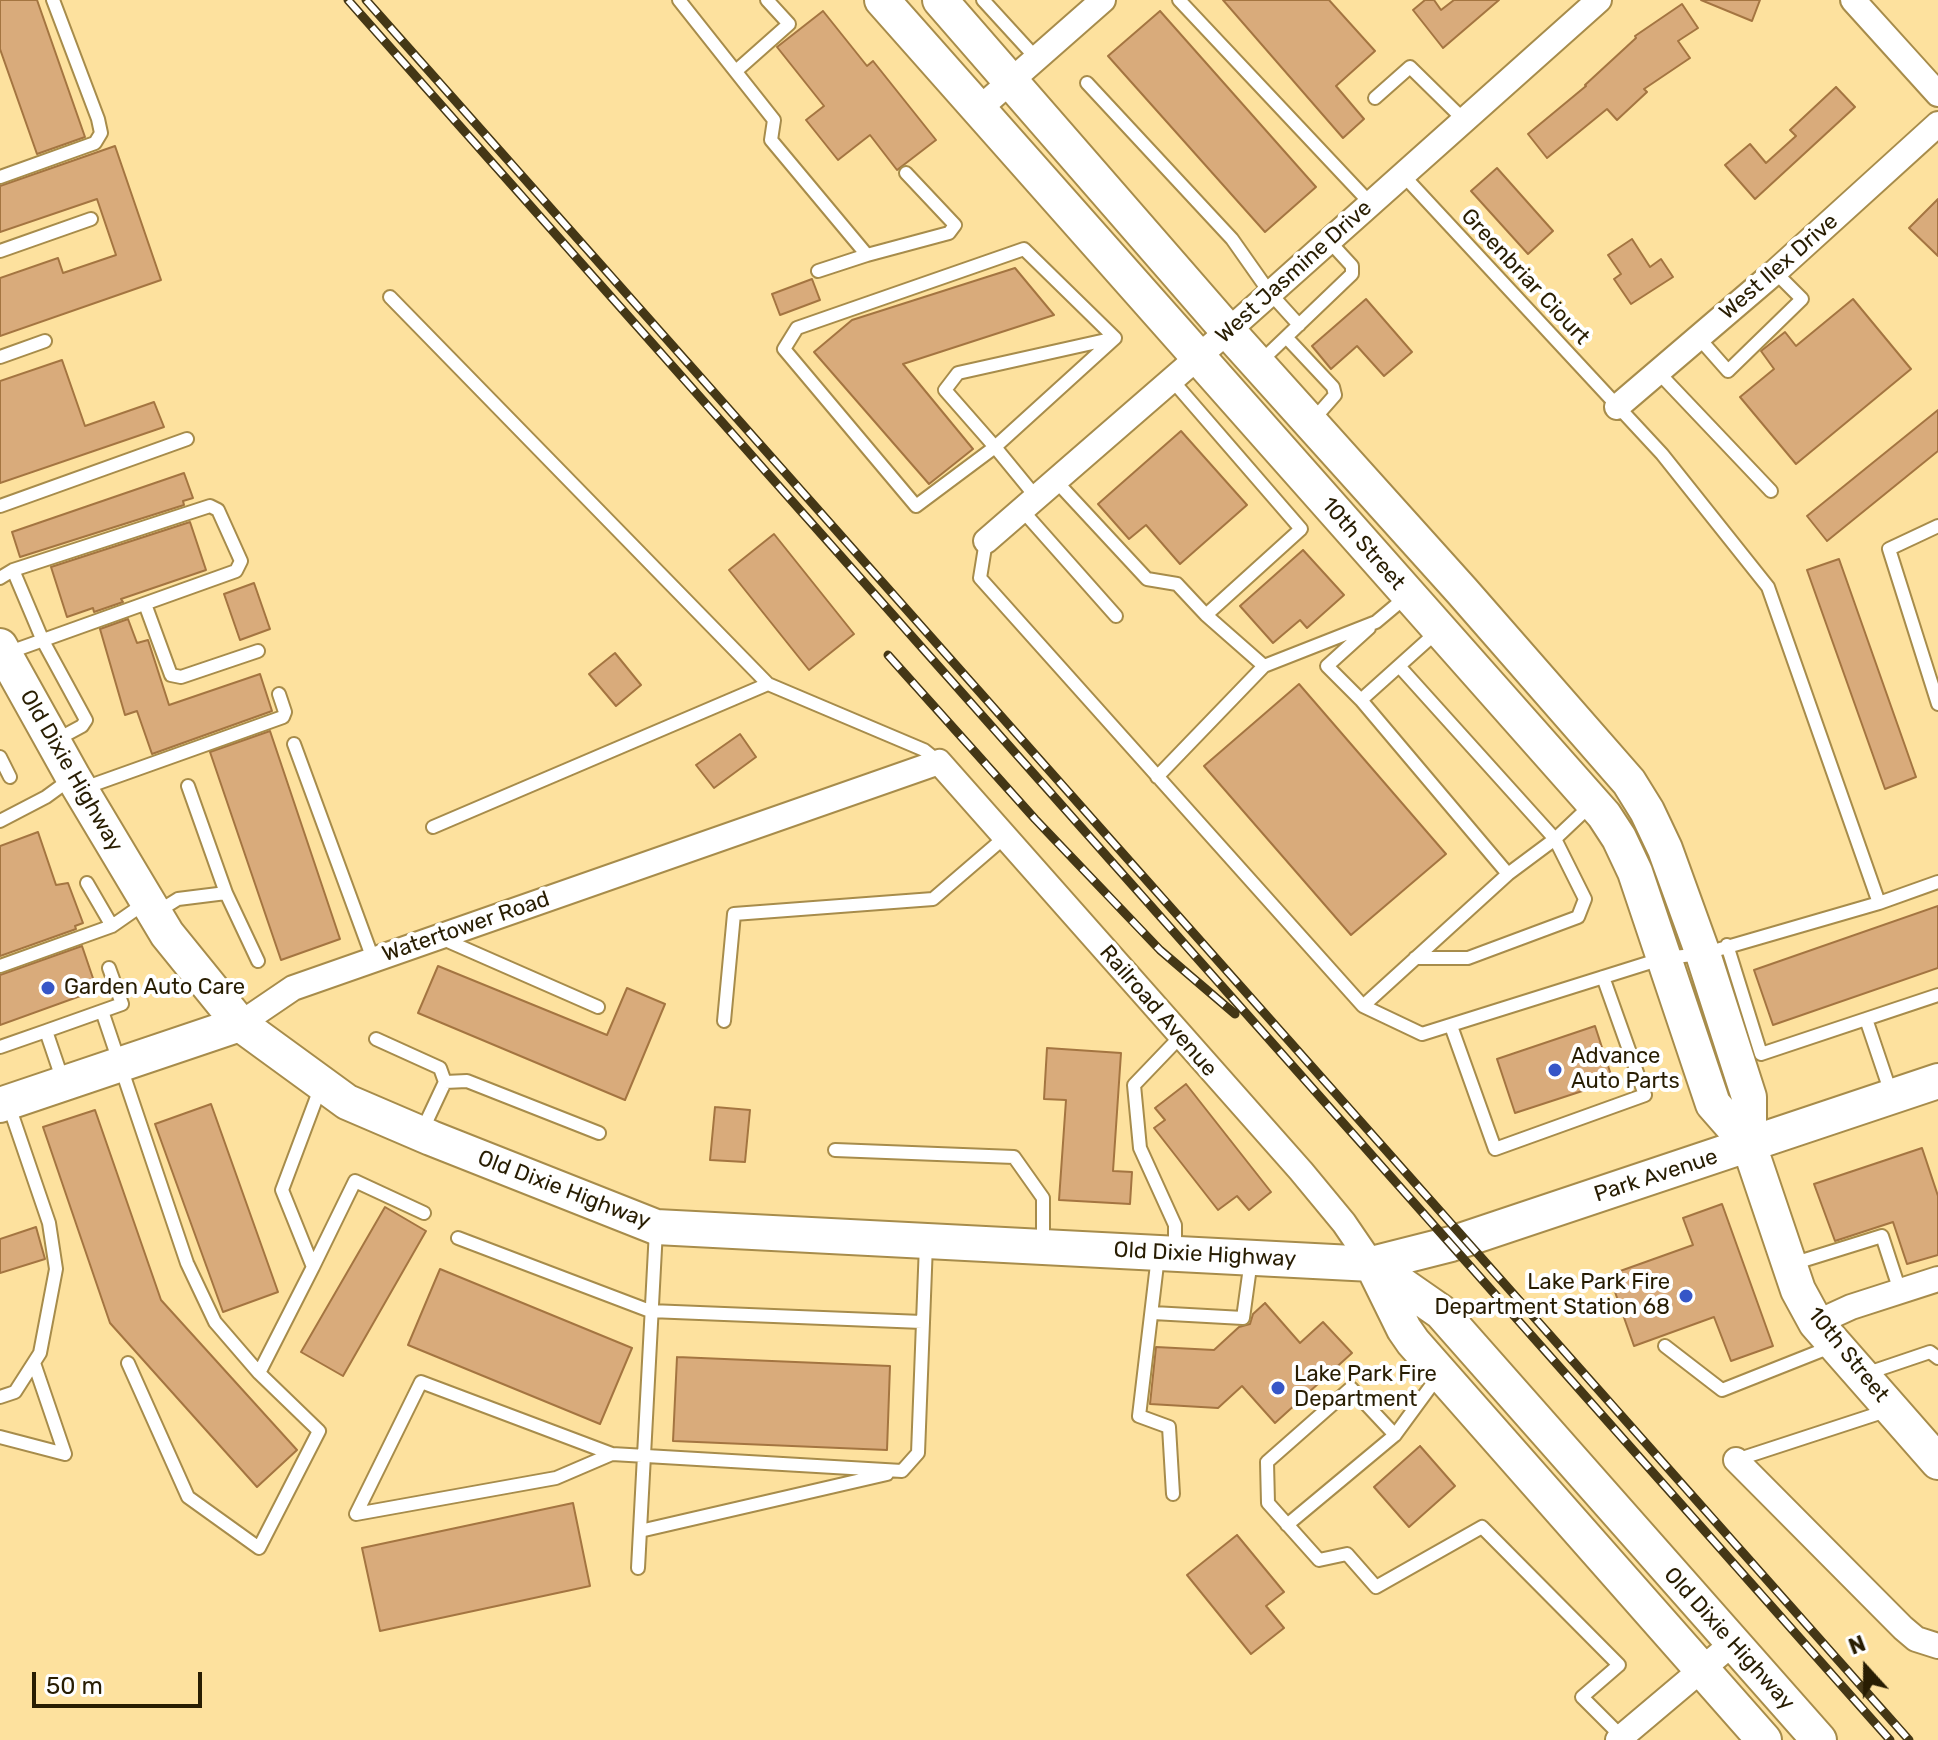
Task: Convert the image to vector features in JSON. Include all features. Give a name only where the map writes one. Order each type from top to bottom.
[{"type":"main road","name":"10th Street","points":[[882,0],[1593,803],[1619,838],[1630,861],[1713,1104],[1749,1145]]},
{"type":"main road","name":"10th Street","points":[[940,0],[1024,70],[1228,331],[1629,782],[1647,811],[1715,950],[1749,1097],[1749,1145],[1798,1290],[1826,1334],[1937,1459]]},
{"type":"main road","name":"Old Dixie Highway","points":[[3,658],[167,934],[240,1024],[347,1102],[656,1227],[1372,1264],[1441,1312],[1819,1740]]},
{"type":"main road","name":"Watertower Road","points":[[4,1104],[240,1024]]},
{"type":"main road","name":"Park Avenue","points":[[1372,1264],[1451,1244],[1892,1096],[1936,1087]]},
{"type":"main road","name":"Old Dixie Highway","points":[[1372,1264],[1404,1329],[1764,1740]]},
{"type":"street","points":[[979,109],[1103,0]]},
{"type":"street","name":"West Jasmine Drive","points":[[986,541],[1228,331],[1599,0]]},
{"type":"street","points":[[1853,0],[1938,94]]},
{"type":"street","name":"West Ilex Drive","points":[[1617,407],[1775,272],[1938,124]]},
{"type":"street","name":"Railroad Avenue","points":[[939,762],[1301,1171],[1344,1223],[1372,1264]]},
{"type":"street","name":"Watertower Road","points":[[240,1024],[293,988],[939,762]]},
{"type":"street","points":[[1826,1334],[1851,1307],[1938,1279]]},
{"type":"street","points":[[1736,1460],[1903,1628],[1916,1639],[1938,1646]]},
{"type":"street","points":[[1620,1738],[1733,1643]]},
{"type":"lane","points":[[0,177],[95,143],[101,133],[53,0]]},
{"type":"lane","points":[[679,0],[774,120],[771,140],[867,255]]},
{"type":"lane","points":[[736,71],[789,24],[767,0]]},
{"type":"lane","points":[[983,0],[1024,70]]},
{"type":"lane","points":[[1179,0],[1371,204]]},
{"type":"lane","points":[[1375,98],[1410,67],[1464,120]]},
{"type":"lane","points":[[1087,83],[1232,239],[1270,293],[1299,325]]},
{"type":"lane","points":[[818,271],[949,233],[955,225],[906,173]]},
{"type":"lane","name":"Greenbriar Ciourt","points":[[1403,175],[1662,454],[1768,587],[1879,903]]},
{"type":"lane","points":[[0,251],[91,219]]},
{"type":"lane","points":[[1258,363],[1352,274],[1352,266],[1329,241]]},
{"type":"lane","points":[[1024,249],[1115,338],[995,447],[916,506],[784,349],[797,328],[1024,249]]},
{"type":"lane","points":[[1698,337],[1728,371],[1802,299],[1775,272]]},
{"type":"lane","points":[[390,297],[768,684],[924,750],[939,762]]},
{"type":"lane","points":[[1286,337],[1333,387],[1335,395],[1311,423]]},
{"type":"lane","points":[[1115,338],[958,373],[945,390],[995,447],[1029,504],[1116,616]]},
{"type":"lane","points":[[0,357],[45,341]]},
{"type":"lane","points":[[1657,371],[1771,491]]},
{"type":"lane","points":[[1172,380],[1301,529],[1206,615]]},
{"type":"lane","points":[[0,506],[187,439]]},
{"type":"lane","points":[[1055,480],[1147,579],[1177,584],[1206,615],[1264,666]]},
{"type":"lane","points":[[0,578],[13,570],[210,506],[218,510],[241,561],[236,571],[3,658]]},
{"type":"lane","points":[[1938,526],[1889,549],[1938,704]]},
{"type":"lane","points":[[986,541],[980,578],[1363,1006],[1422,1034],[1664,958],[1715,950],[1879,903],[1938,882]]},
{"type":"lane","points":[[13,570],[43,641],[86,720],[82,726],[53,742]]},
{"type":"lane","points":[[1408,595],[1327,666],[1361,700],[1508,874]]},
{"type":"lane","points":[[145,604],[171,675],[181,677],[258,651]]},
{"type":"lane","points":[[1157,777],[1264,666],[1376,622]]},
{"type":"lane","points":[[1361,700],[1439,630]]},
{"type":"lane","points":[[1399,666],[1555,839],[1585,899],[1578,917],[1468,958],[1415,958]]},
{"type":"lane","points":[[433,827],[768,684]]},
{"type":"lane","points":[[0,821],[76,783],[283,717],[285,712],[279,694]]},
{"type":"lane","points":[[294,744],[373,959]]},
{"type":"lane","points":[[0,757],[10,777]]},
{"type":"lane","points":[[188,786],[226,893],[258,961]]},
{"type":"lane","points":[[1363,1006],[1508,874],[1555,839],[1593,803]]},
{"type":"lane","points":[[724,1021],[734,914],[933,899],[1005,837]]},
{"type":"lane","points":[[87,883],[112,926]]},
{"type":"lane","points":[[0,966],[112,926],[151,907],[178,899],[226,893]]},
{"type":"lane","points":[[439,937],[598,1007]]},
{"type":"lane","points":[[1715,950],[1761,1054],[1938,995]]},
{"type":"lane","points":[[0,1047],[122,1004],[109,968]]},
{"type":"lane","points":[[1451,1026],[1495,1149],[1645,1095],[1603,977]]},
{"type":"lane","points":[[102,1011],[187,1263],[215,1322],[259,1373],[319,1431],[259,1548],[188,1497],[128,1363]]},
{"type":"lane","points":[[1866,1019],[1892,1096]]},
{"type":"lane","points":[[46,1031],[64,1084]]},
{"type":"lane","points":[[1173,1494],[1169,1427],[1139,1416],[1153,1313],[1175,1225],[1140,1148],[1134,1085],[1180,1037]]},
{"type":"lane","points":[[376,1039],[440,1068],[445,1082],[421,1134]]},
{"type":"lane","points":[[445,1082],[467,1081],[599,1133]]},
{"type":"lane","points":[[313,1267],[282,1190],[322,1084]]},
{"type":"lane","points":[[0,1397],[15,1392],[40,1353],[56,1269],[49,1223],[4,1104]]},
{"type":"lane","points":[[835,1150],[1014,1157],[1043,1198],[1043,1246]]},
{"type":"lane","points":[[259,1373],[355,1181],[424,1213]]},
{"type":"lane","points":[[638,1568],[656,1227]]},
{"type":"lane","points":[[1789,1265],[1882,1236],[1900,1291]]},
{"type":"lane","points":[[458,1238],[650,1311],[922,1322]]},
{"type":"lane","points":[[640,1531],[902,1471],[918,1453],[926,1240]]},
{"type":"lane","points":[[1153,1313],[1243,1318],[1252,1258]]},
{"type":"lane","points":[[1665,1346],[1722,1390],[1826,1334]]},
{"type":"lane","points":[[1862,1375],[1930,1352],[1938,1358]]},
{"type":"lane","points":[[0,1437],[65,1454],[34,1363]]},
{"type":"lane","points":[[1287,1525],[1395,1435],[1441,1373]]},
{"type":"lane","points":[[612,1454],[556,1478],[356,1514],[421,1382],[612,1454],[902,1471]]},
{"type":"lane","points":[[1395,1435],[1351,1388],[1267,1462],[1268,1503],[1319,1560],[1347,1554],[1376,1587],[1482,1527],[1619,1665],[1582,1697],[1620,1738]]},
{"type":"lane","points":[[1736,1460],[1892,1409]]},
{"type":"building","points":[[0,0],[37,0],[85,137],[37,154],[0,49]]},
{"type":"building","points":[[1223,0],[1329,0],[1375,51],[1336,86],[1364,119],[1343,138]]},
{"type":"building","points":[[1425,0],[1434,0],[1441,10],[1454,0],[1499,0],[1443,48],[1413,10]]},
{"type":"building","points":[[1701,0],[1760,0],[1752,21]]},
{"type":"building","points":[[1682,4],[1698,28],[1678,41],[1690,58],[1644,89],[1647,92],[1617,120],[1607,109],[1547,158],[1528,134],[1586,86],[1635,36]]},
{"type":"building","points":[[823,11],[867,66],[873,61],[936,140],[897,170],[870,135],[838,160],[806,120],[824,106],[777,47]]},
{"type":"building","points":[[1160,11],[1316,187],[1265,232],[1108,56]]},
{"type":"building","points":[[1836,87],[1855,107],[1755,199],[1725,165],[1750,144],[1766,163],[1796,136],[1790,130]]},
{"type":"building","points":[[115,146],[161,280],[0,336],[0,278],[58,258],[63,273],[116,255],[97,199],[0,232],[0,186]]},
{"type":"building","points":[[1497,168],[1553,231],[1528,254],[1471,191]]},
{"type":"building","points":[[1938,199],[1938,256],[1909,228]]},
{"type":"building","points":[[1632,239],[1650,267],[1661,259],[1673,277],[1631,304],[1614,279],[1621,274],[1608,255]]},
{"type":"building","points":[[1015,268],[1054,315],[903,364],[973,449],[929,484],[814,352],[852,320]]},
{"type":"building","points":[[812,279],[820,300],[780,315],[772,294]]},
{"type":"building","points":[[1366,299],[1412,352],[1384,376],[1357,346],[1331,369],[1312,346]]},
{"type":"building","points":[[1853,299],[1911,369],[1796,464],[1740,397],[1774,369],[1761,351],[1785,332],[1796,346]]},
{"type":"building","points":[[62,360],[85,426],[154,402],[164,427],[0,483],[0,381]]},
{"type":"building","points":[[1938,410],[1938,451],[1827,541],[1807,516]]},
{"type":"building","points":[[1181,431],[1247,505],[1180,564],[1146,525],[1129,539],[1098,504]]},
{"type":"building","points":[[184,473],[193,498],[183,501],[184,505],[20,557],[12,532]]},
{"type":"building","points":[[190,522],[206,570],[121,599],[123,602],[94,612],[93,608],[67,617],[51,567]]},
{"type":"building","points":[[774,534],[854,634],[809,670],[729,570]]},
{"type":"building","points":[[1303,550],[1344,595],[1307,628],[1300,620],[1273,643],[1240,606]]},
{"type":"building","points":[[1839,559],[1916,777],[1885,789],[1807,570]]},
{"type":"building","points":[[254,583],[270,629],[240,640],[224,594]]},
{"type":"building","points":[[128,619],[137,643],[148,640],[169,705],[260,674],[272,711],[152,754],[137,711],[125,715],[100,629]]},
{"type":"building","points":[[615,653],[641,685],[616,706],[589,674]]},
{"type":"building","points":[[1299,684],[1446,854],[1351,935],[1204,766]]},
{"type":"building","points":[[270,731],[340,939],[281,960],[210,752]]},
{"type":"building","points":[[740,734],[756,757],[714,788],[696,765]]},
{"type":"building","points":[[38,832],[56,885],[68,883],[83,923],[75,926],[76,929],[0,956],[0,846]]},
{"type":"building","points":[[1938,906],[1938,968],[1773,1025],[1754,970]]},
{"type":"building","name":"Garden Auto Care","points":[[82,946],[97,990],[0,1025],[0,975]]},
{"type":"building","points":[[438,966],[607,1035],[627,988],[665,1004],[625,1100],[418,1013]]},
{"type":"building","name":"Advance Auto Parts","points":[[1595,1026],[1613,1081],[1515,1113],[1497,1059]]},
{"type":"building","points":[[1047,1048],[1121,1053],[1113,1171],[1132,1172],[1130,1204],[1059,1200],[1066,1100],[1044,1099]]},
{"type":"building","points":[[1186,1084],[1271,1192],[1249,1210],[1237,1196],[1218,1210],[1154,1128],[1165,1120],[1155,1108]]},
{"type":"building","points":[[211,1104],[278,1292],[223,1312],[155,1124]]},
{"type":"building","points":[[715,1107],[750,1110],[745,1162],[710,1160]]},
{"type":"building","points":[[95,1110],[161,1300],[297,1450],[257,1487],[110,1323],[43,1127]]},
{"type":"building","points":[[1922,1148],[1938,1196],[1938,1255],[1907,1264],[1893,1222],[1835,1241],[1814,1184]]},
{"type":"building","name":"Lake Park Fire Department Station 68","points":[[1722,1204],[1773,1346],[1731,1361],[1714,1317],[1634,1346],[1609,1275],[1693,1245],[1683,1218]]},
{"type":"building","points":[[385,1207],[426,1231],[343,1376],[301,1352]]},
{"type":"building","points":[[36,1227],[45,1259],[0,1273],[0,1239]]},
{"type":"building","points":[[440,1269],[632,1348],[600,1424],[408,1345]]},
{"type":"building","points":[[1265,1303],[1300,1343],[1323,1322],[1352,1353],[1275,1423],[1242,1386],[1218,1408],[1150,1404],[1156,1347],[1214,1350],[1239,1327],[1250,1324],[1253,1314]]},
{"type":"building","points":[[677,1357],[890,1366],[887,1450],[673,1441]]},
{"type":"building","points":[[1420,1446],[1455,1486],[1409,1527],[1374,1487]]},
{"type":"building","points":[[573,1503],[590,1586],[380,1631],[362,1548]]},
{"type":"building","points":[[1237,1535],[1284,1592],[1266,1606],[1284,1628],[1251,1654],[1187,1575]]},
{"type":"railway","points":[[348,0],[1890,1740]]},
{"type":"railway","points":[[366,0],[1909,1740]]},
{"type":"railway","points":[[888,655],[1035,819],[1160,950],[1235,1014]]},
{"type":"place","name":"Garden Auto Care","points":[[48,988]]},
{"type":"place","name":"Advance Auto Parts","points":[[1555,1070]]},
{"type":"place","name":"Lake Park Fire Department Station 68","points":[[1686,1296]]},
{"type":"place","name":"Lake Park Fire Department","points":[[1278,1388]]}]
